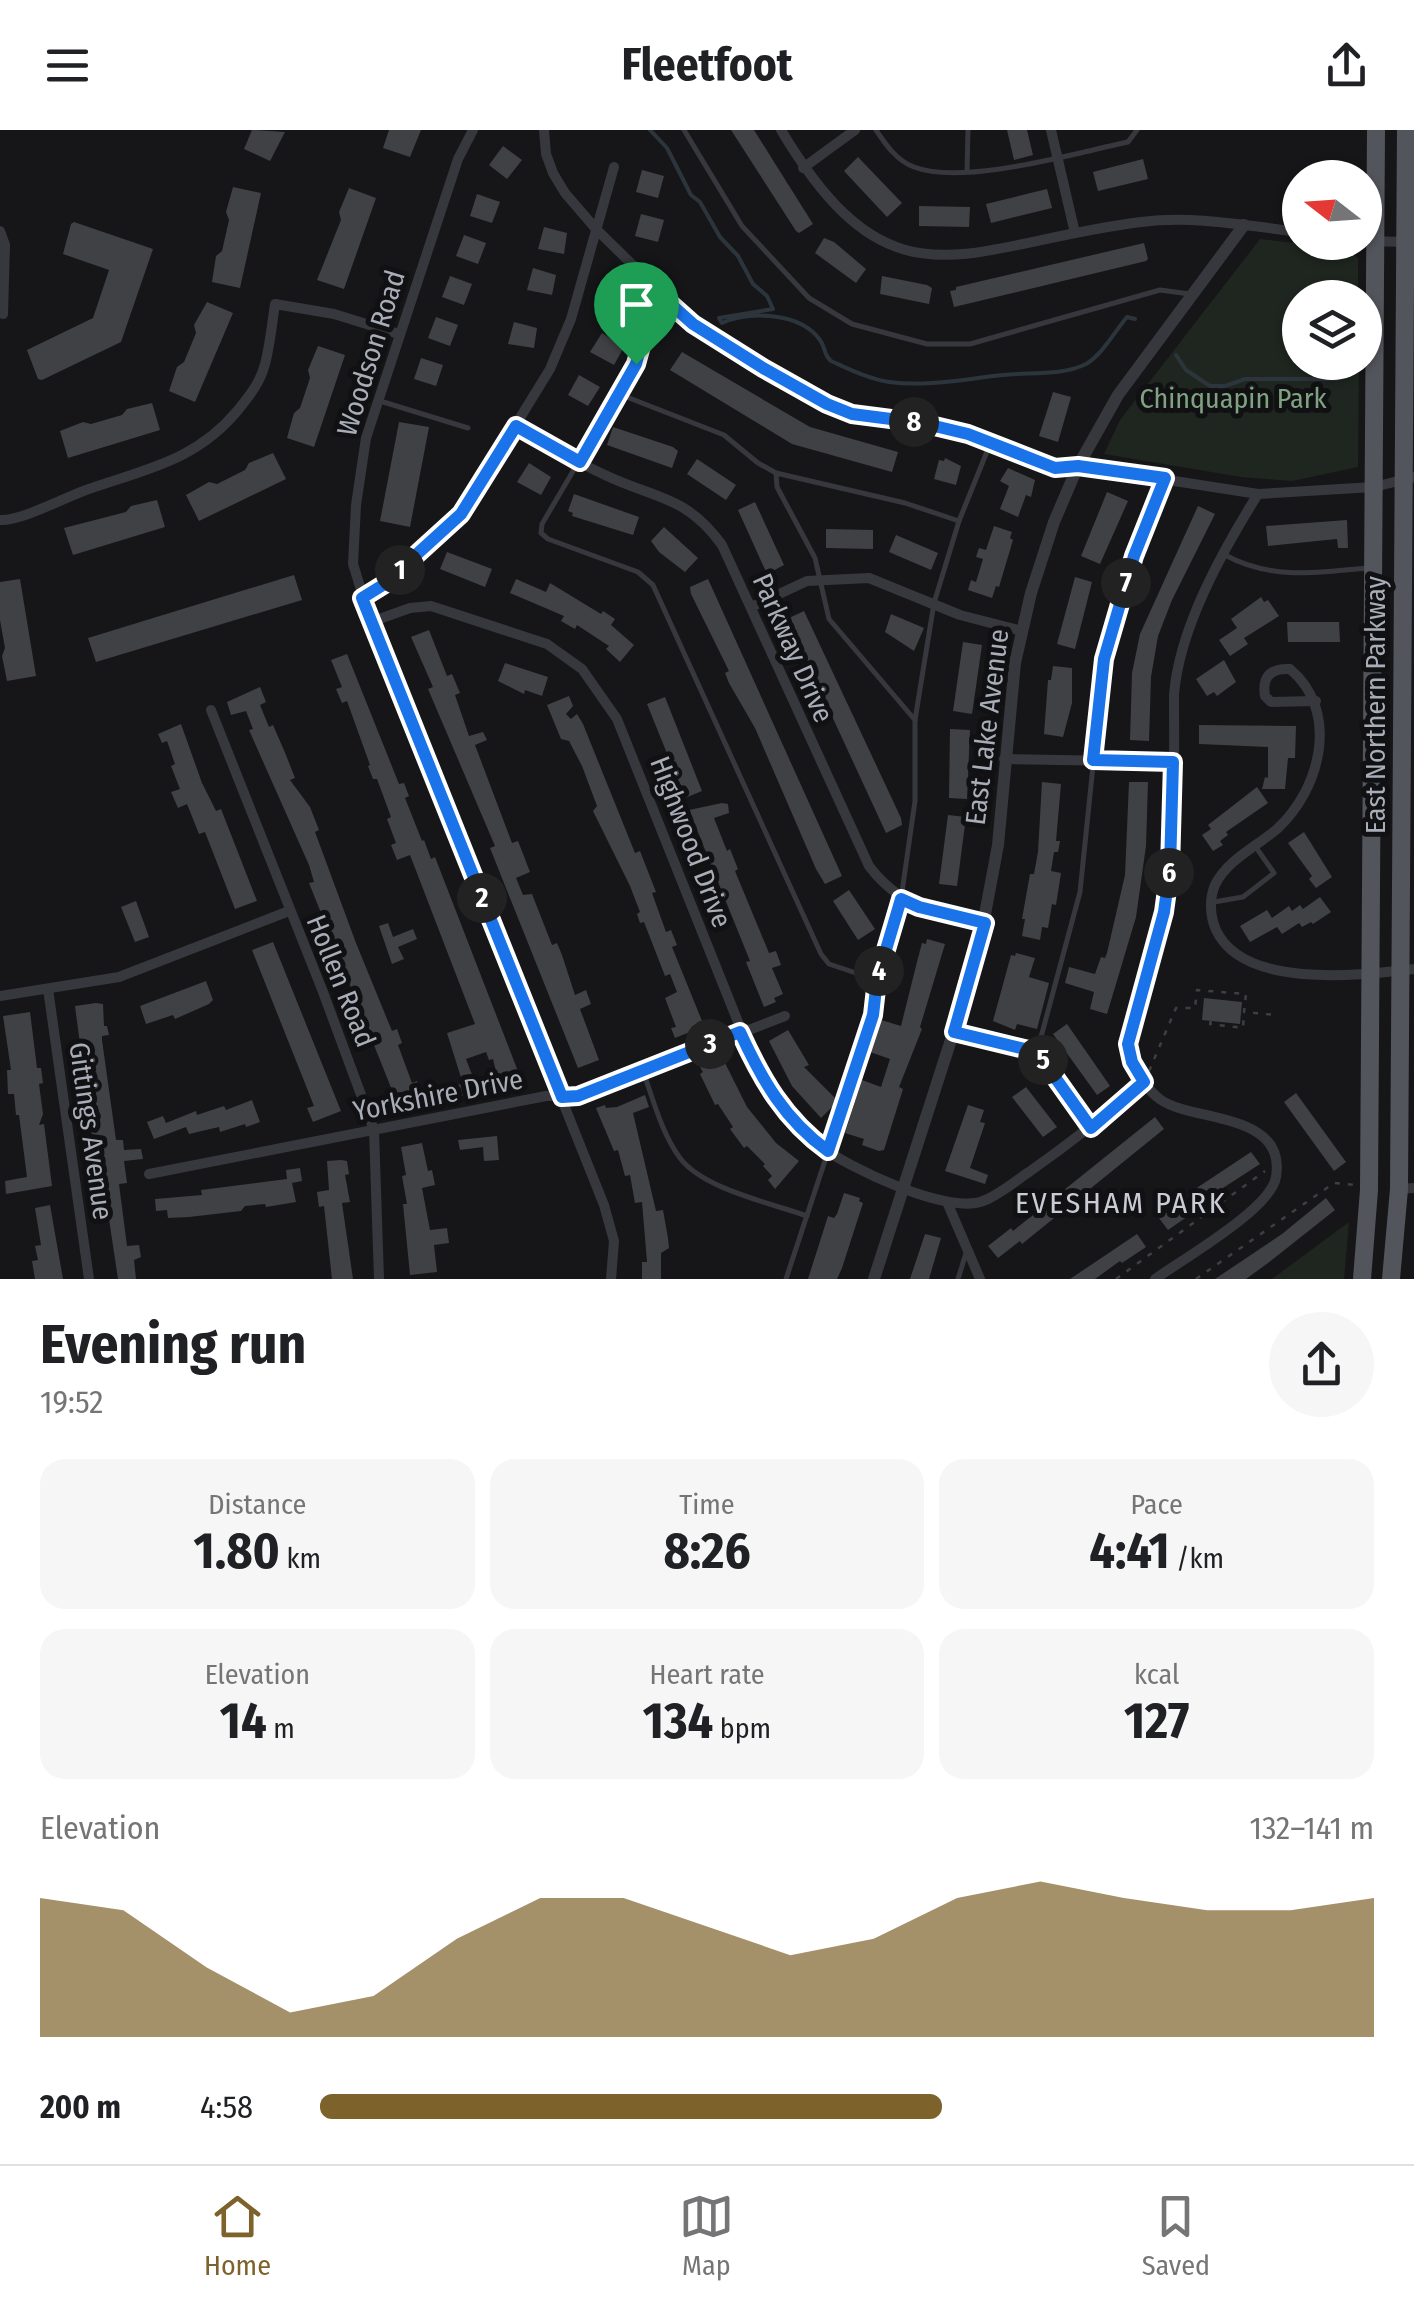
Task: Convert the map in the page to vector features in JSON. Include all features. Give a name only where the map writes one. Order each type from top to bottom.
[{"type":"main road","name":"East Northern Parkway","points":[[1374,160],[1376,130]]},
{"type":"main road","name":"East Northern Parkway","points":[[1391,1279],[1406,1189],[1410,161],[1406,130]]},
{"type":"main road","name":"East Northern Parkway","points":[[1362,1279],[1369,1190],[1374,567],[1370,260]]},
{"type":"street","name":"Woodson Road","points":[[473,130],[458,160],[377,400],[360,468],[354,576],[610,1224],[614,1241],[611,1279]]},
{"type":"street","points":[[544,130],[546,154],[565,194],[656,291],[693,324],[827,404],[852,414],[922,423],[991,441],[1055,468],[1078,466],[1258,494],[1374,487],[1409,478]]},
{"type":"street","points":[[781,130],[803,168],[849,220],[883,244],[912,254],[970,253],[1174,219],[1282,230]]},
{"type":"street","points":[[803,168],[855,130]]},
{"type":"street","points":[[1051,130],[1074,233]]},
{"type":"street","points":[[362,598],[383,585],[461,514],[516,426],[563,342],[614,168]]},
{"type":"street","name":"East Lake Avenue","points":[[874,1279],[985,923],[998,845],[1010,697],[1042,555],[1078,466],[1118,394],[1244,225]]},
{"type":"street","points":[[0,230],[4,245],[3,314]]},
{"type":"street","points":[[1382,241],[1410,241]]},
{"type":"street","points":[[0,520],[164,464],[204,445],[254,392],[264,366],[275,304],[334,314],[399,334]]},
{"type":"street","name":"Parkway Drive","points":[[516,426],[606,476],[670,499],[696,514],[722,545],[854,837],[881,882],[901,899]]},
{"type":"street","points":[[1156,1279],[1261,1202],[1275,1183],[1275,1164],[1267,1142],[1233,1120],[1170,1105],[1154,1094],[1132,1062],[1128,1044],[1164,912],[1170,868],[1178,664],[1189,628],[1258,494]]},
{"type":"street","points":[[751,607],[796,585],[822,578],[869,578],[989,624],[1022,631]]},
{"type":"street","name":"Highwood Drive","points":[[371,622],[410,608],[431,606],[547,644],[582,669],[608,702],[623,732],[762,1082],[778,1105],[828,1151],[904,1187],[947,1202]]},
{"type":"street","points":[[1316,701],[1271,702],[1265,696],[1263,683],[1278,668],[1290,668],[1307,685],[1316,701],[1322,724],[1319,746],[1302,796],[1279,828],[1223,873],[1214,887],[1214,926],[1221,938],[1246,959],[1292,972],[1370,976],[1407,970]]},
{"type":"street","name":"Hollen Road","points":[[211,710],[374,1130],[379,1279]]},
{"type":"street","points":[[1004,758],[1173,762]]},
{"type":"street","points":[[901,899],[985,923]]},
{"type":"street","points":[[0,996],[131,974],[289,911]]},
{"type":"street","name":"Gittings Avenue","points":[[48,989],[89,1279]]},
{"type":"street","name":"Yorkshire Drive","points":[[149,1174],[546,1096],[578,1096],[785,1016]]},
{"type":"street","points":[[954,1032],[1037,1052],[1091,1128]]},
{"type":"street","points":[[980,1279],[947,1202],[972,1204],[993,1196],[1091,1128],[1144,1082]]},
{"type":"lane","points":[[684,130],[742,226],[809,298],[852,324],[927,344],[970,344],[1160,290],[1190,294]]},
{"type":"lane","points":[[876,130],[898,157],[913,167],[936,171],[968,171],[1057,157],[1128,142],[1137,130]]},
{"type":"lane","points":[[968,130],[968,171]]},
{"type":"lane","points":[[656,291],[636,364],[542,524],[541,532],[548,540],[647,577],[821,954],[829,964],[877,980]]},
{"type":"lane","points":[[618,393],[714,430],[776,473],[904,503],[960,521]]},
{"type":"lane","points":[[377,400],[468,428]]},
{"type":"lane","points":[[786,1279],[873,1015],[877,980],[901,899],[915,801],[915,720],[934,604],[991,441]]},
{"type":"lane","points":[[776,473],[777,487],[815,558],[830,619],[915,720]]},
{"type":"lane","points":[[1037,1052],[1080,892],[1104,659],[1134,556],[1165,478]]},
{"type":"lane","points":[[1225,555],[1269,573],[1309,574],[1374,567]]},
{"type":"lane","points":[[1211,902],[1243,897],[1274,873],[1254,846]]},
{"type":"lane","points":[[643,1071],[669,1139],[694,1172],[807,1216]]},
{"type":"lane","points":[[958,1279],[968,1250]]},
{"type":"path","points":[[1144,1082],[1176,1008],[1195,1008],[1198,990],[1246,994],[1242,1028],[1210,1024],[1211,1021]]},
{"type":"path","points":[[1244,1012],[1275,1015]]},
{"type":"path","points":[[1116,1279],[1275,1164]]},
{"type":"path","points":[[1196,1279],[1334,1183],[1356,1185]]},
{"type":"green space","name":"Chinquapin Park","points":[[1260,239],[1282,242],[1282,260],[1358,260],[1358,280],[1282,280],[1282,380],[1359,380],[1358,467],[1292,481],[1241,477],[1104,454],[1120,420]]},
{"type":"green space","points":[[1349,1222],[1344,1279],[1272,1279]]},
{"type":"building","points":[[252,130],[285,132],[270,161],[244,149]]},
{"type":"building","points":[[389,130],[421,130],[410,157],[383,148]]},
{"type":"building","points":[[731,130],[754,130],[813,224],[796,231]]},
{"type":"building","points":[[1007,130],[1027,130],[1033,155],[1014,160]]},
{"type":"building","points":[[503,146],[522,160],[507,179],[489,165]]},
{"type":"building","points":[[858,157],[902,203],[887,217],[844,171]]},
{"type":"building","points":[[1143,159],[1148,179],[1098,191],[1093,172]]},
{"type":"building","points":[[642,170],[664,176],[658,198],[636,192]]},
{"type":"building","points":[[233,187],[261,193],[240,288],[212,282],[216,256],[222,251],[229,220],[226,212]]},
{"type":"building","points":[[349,188],[376,198],[344,289],[317,280]]},
{"type":"building","points":[[1047,189],[1052,208],[991,223],[986,204]]},
{"type":"building","points":[[477,194],[500,202],[492,223],[470,216]]},
{"type":"building","points":[[919,206],[970,207],[969,227],[919,226]]},
{"type":"building","points":[[641,214],[664,220],[658,242],[635,236]]},
{"type":"building","points":[[74,222],[153,249],[121,342],[42,380],[38,379],[27,350],[93,318],[109,270],[63,254]]},
{"type":"building","points":[[544,227],[567,233],[564,254],[538,249]]},
{"type":"building","points":[[464,235],[486,243],[478,264],[456,256]]},
{"type":"building","points":[[824,238],[866,269],[856,283],[815,253]]},
{"type":"building","points":[[1144,243],[1146,261],[954,307],[950,291],[956,287]]},
{"type":"building","points":[[533,268],[556,275],[552,295],[527,290]]},
{"type":"building","points":[[450,276],[472,284],[464,305],[442,297]]},
{"type":"building","points":[[882,276],[927,285],[932,288],[929,304],[880,294]]},
{"type":"building","points":[[615,288],[635,300],[629,311],[634,314],[630,322],[603,308]]},
{"type":"building","points":[[207,302],[233,313],[195,402],[169,391]]},
{"type":"building","points":[[436,317],[458,325],[450,346],[428,338]]},
{"type":"building","points":[[514,322],[537,328],[534,348],[508,344]]},
{"type":"building","points":[[602,333],[624,347],[614,365],[590,352]]},
{"type":"building","points":[[318,346],[345,355],[314,447],[287,438]]},
{"type":"building","points":[[682,352],[810,427],[898,452],[892,472],[792,444],[670,370]]},
{"type":"building","points":[[421,358],[443,365],[436,386],[414,379]]},
{"type":"building","points":[[579,375],[600,387],[588,406],[568,395]]},
{"type":"building","points":[[1053,392],[1071,397],[1058,442],[1039,436]]},
{"type":"building","points":[[152,403],[160,430],[68,458],[60,431]]},
{"type":"building","points":[[399,422],[429,427],[410,527],[380,521]]},
{"type":"building","points":[[613,427],[673,447],[678,451],[672,468],[607,445]]},
{"type":"building","points":[[273,453],[286,479],[199,521],[186,495],[209,482],[217,484]]},
{"type":"building","points":[[945,458],[961,466],[956,485],[934,479],[939,460]]},
{"type":"building","points":[[697,459],[736,485],[726,500],[687,474]]},
{"type":"building","points":[[529,463],[551,477],[541,495],[517,482]]},
{"type":"building","points":[[1008,468],[1035,480],[1031,497],[1026,495],[1018,517],[1000,509],[1009,486],[1000,481]]},
{"type":"building","points":[[1107,492],[1128,501],[1100,564],[1081,556]]},
{"type":"building","points":[[574,494],[639,517],[633,535],[572,516],[568,511]]},
{"type":"building","points":[[157,500],[165,527],[73,555],[64,528]]},
{"type":"building","points":[[755,502],[784,565],[767,574],[738,510]]},
{"type":"building","points":[[1198,506],[1215,514],[1158,636],[1151,677],[1149,741],[1130,740],[1132,673],[1140,634]]},
{"type":"building","points":[[1347,520],[1348,548],[1338,548],[1337,539],[1268,546],[1266,526]]},
{"type":"building","points":[[994,526],[1012,532],[1013,540],[992,598],[968,590],[971,580],[976,582],[983,559],[976,557],[979,548],[986,550]]},
{"type":"building","points":[[664,527],[698,558],[685,572],[651,541]]},
{"type":"building","points":[[826,529],[873,530],[873,549],[826,548]]},
{"type":"building","points":[[896,535],[938,553],[931,570],[889,552]]},
{"type":"building","points":[[447,552],[492,569],[485,587],[440,569]]},
{"type":"building","points":[[294,575],[302,600],[96,662],[88,638]]},
{"type":"building","points":[[1075,577],[1092,582],[1075,649],[1057,644]]},
{"type":"building","points":[[20,579],[36,676],[7,681],[2,656],[5,648],[0,582]]},
{"type":"building","points":[[516,579],[546,592],[550,583],[601,614],[603,611],[615,619],[611,625],[634,645],[620,662],[606,649],[609,646],[577,625],[575,629],[561,621],[564,616],[510,593]]},
{"type":"building","points":[[708,579],[842,876],[825,884],[691,594],[690,587]]},
{"type":"building","points":[[1261,597],[1264,602],[1268,600],[1279,616],[1244,638],[1248,644],[1230,656],[1219,640],[1237,628],[1231,619]]},
{"type":"building","points":[[804,611],[901,818],[902,825],[886,833],[787,619]]},
{"type":"building","points":[[891,614],[924,628],[914,651],[885,632]]},
{"type":"building","points":[[1287,622],[1339,622],[1340,642],[1288,642]]},
{"type":"building","points":[[429,630],[447,676],[452,674],[460,693],[455,695],[469,736],[483,732],[487,740],[475,745],[512,843],[518,841],[530,872],[516,878],[523,895],[532,894],[552,945],[557,943],[575,995],[586,990],[591,1004],[580,1009],[599,1060],[578,1068],[490,848],[495,846],[428,689],[433,687],[411,637]]},
{"type":"building","points":[[963,642],[982,645],[972,714],[953,711]]},
{"type":"building","points":[[347,654],[399,784],[404,783],[409,796],[405,798],[422,841],[431,859],[435,857],[521,1079],[499,1085],[493,1059],[489,1060],[486,1052],[466,1059],[479,1093],[450,1098],[448,1086],[463,1084],[447,1033],[475,1024],[410,855],[397,860],[391,845],[396,843],[387,819],[391,817],[368,766],[347,701],[342,703],[336,689],[342,687],[331,660]]},
{"type":"building","points":[[1224,660],[1236,682],[1217,696],[1214,692],[1207,696],[1196,679]]},
{"type":"building","points":[[505,663],[548,677],[542,696],[525,690],[524,694],[498,681]]},
{"type":"building","points":[[1053,666],[1072,668],[1072,703],[1063,737],[1044,734],[1048,680]]},
{"type":"building","points":[[260,687],[266,702],[260,705],[286,755],[295,778],[290,780],[310,807],[319,830],[315,832],[356,943],[392,1031],[397,1029],[402,1043],[398,1045],[412,1083],[417,1081],[423,1095],[398,1105],[309,883],[314,882],[309,865],[249,730],[253,729],[246,711],[231,715],[227,702]]},
{"type":"building","points":[[569,696],[573,706],[566,714],[571,719],[577,714],[583,724],[635,853],[640,851],[666,932],[671,930],[677,945],[672,947],[702,1021],[698,1022],[700,1028],[675,1038],[671,1028],[676,1027],[665,998],[677,992],[670,974],[665,976],[644,922],[640,923],[630,886],[593,811],[597,806],[582,766],[569,741],[561,739],[547,705]]},
{"type":"building","points":[[665,697],[702,791],[685,798],[647,704]]},
{"type":"building","points":[[181,724],[202,783],[216,811],[221,809],[257,901],[235,909],[205,832],[199,834],[187,804],[178,808],[171,792],[180,789],[171,766],[175,764],[167,741],[162,743],[158,734]]},
{"type":"building","points":[[1199,725],[1296,726],[1295,758],[1288,758],[1285,789],[1262,789],[1265,777],[1268,778],[1268,747],[1199,744]]},
{"type":"building","points":[[950,729],[970,730],[967,799],[949,798]]},
{"type":"building","points":[[1042,782],[1061,784],[1056,841],[1060,841],[1051,871],[1061,873],[1056,905],[1052,904],[1048,928],[1042,927],[1040,940],[1022,936],[1022,919],[1038,852]]},
{"type":"building","points":[[1129,782],[1148,782],[1146,846],[1136,917],[1107,1014],[1090,1009],[1094,992],[1065,983],[1069,967],[1095,974],[1101,957],[1105,958],[1107,953],[1125,875]]},
{"type":"building","points":[[1257,787],[1268,803],[1226,832],[1228,835],[1220,841],[1223,845],[1213,851],[1202,835],[1211,829],[1208,825]]},
{"type":"building","points":[[728,804],[729,813],[714,818],[727,851],[730,849],[738,869],[735,871],[769,953],[776,951],[781,965],[772,968],[783,994],[764,1007],[746,962],[750,961],[689,810]]},
{"type":"building","points":[[948,815],[966,817],[957,886],[939,884]]},
{"type":"building","points":[[1304,832],[1332,877],[1316,888],[1288,843]]},
{"type":"building","points":[[849,890],[875,929],[858,940],[833,901]]},
{"type":"building","points":[[1320,897],[1331,912],[1313,924],[1302,927],[1299,923],[1282,934],[1277,927],[1250,942],[1240,926],[1267,910],[1272,918],[1289,906],[1292,911],[1300,905],[1303,909]]},
{"type":"building","points":[[136,901],[149,937],[135,942],[121,907]]},
{"type":"building","points":[[388,923],[393,937],[413,929],[417,939],[398,947],[404,959],[392,964],[379,926]]},
{"type":"building","points":[[927,939],[945,944],[922,1029],[899,1087],[903,1089],[884,1150],[879,1151],[862,1145],[864,1139],[845,1133],[862,1080],[881,1087],[890,1059],[870,1052],[881,1020],[901,1026],[922,943],[926,944]]},
{"type":"building","points":[[273,942],[341,1111],[313,1122],[307,1108],[314,1106],[252,950]]},
{"type":"building","points":[[1011,955],[1035,958],[1029,977],[1049,983],[1037,1029],[1017,1024],[1015,1030],[993,1021]]},
{"type":"building","points":[[206,981],[213,1000],[209,1004],[175,1019],[173,1015],[146,1024],[140,1006]]},
{"type":"building","points":[[1204,998],[1242,1002],[1240,1024],[1202,1020]]},
{"type":"building","points":[[103,1004],[104,1026],[109,1035],[102,1036],[102,1040],[116,1140],[123,1140],[124,1150],[141,1149],[143,1159],[124,1161],[127,1183],[119,1184],[127,1246],[139,1245],[141,1257],[134,1260],[136,1279],[118,1279],[103,1179],[95,1158],[75,1006]]},
{"type":"building","points":[[30,1012],[37,1068],[41,1068],[43,1083],[39,1084],[43,1114],[39,1125],[44,1124],[52,1186],[6,1194],[5,1181],[27,1177],[19,1115],[14,1094],[8,1094],[7,1070],[11,1070],[3,1016]]},
{"type":"building","points":[[1067,1024],[1110,1086],[1097,1095],[1053,1034]]},
{"type":"building","points":[[788,1030],[809,1065],[804,1067],[838,1101],[821,1118],[792,1086],[769,1041]]},
{"type":"building","points":[[722,1057],[747,1107],[776,1143],[799,1161],[775,1189],[768,1180],[772,1176],[765,1164],[747,1146],[744,1148],[730,1129],[733,1127],[715,1105],[700,1074],[700,1067]]},
{"type":"building","points":[[1026,1087],[1057,1127],[1043,1137],[1012,1097]]},
{"type":"building","points":[[1296,1093],[1346,1162],[1334,1171],[1284,1102]]},
{"type":"building","points":[[645,1095],[649,1107],[633,1113],[656,1211],[663,1210],[668,1238],[669,1248],[661,1253],[661,1279],[642,1279],[642,1262],[647,1262],[642,1202],[635,1203],[630,1175],[625,1176],[618,1150],[614,1151],[596,1108],[617,1107]]},
{"type":"building","points":[[252,1100],[260,1122],[246,1127],[245,1124],[220,1132],[219,1127],[189,1134],[186,1127],[154,1139],[147,1122],[163,1116],[166,1123],[196,1111],[197,1115],[224,1106],[226,1110]]},
{"type":"building","points":[[968,1105],[984,1110],[980,1122],[985,1123],[970,1168],[988,1175],[985,1184],[945,1171]]},
{"type":"building","points":[[1155,1117],[1164,1129],[1022,1244],[1020,1241],[998,1258],[988,1246],[1011,1228],[1013,1231]]},
{"type":"building","points":[[497,1136],[499,1160],[484,1161],[483,1147],[460,1150],[458,1140]]},
{"type":"building","points":[[422,1143],[435,1185],[422,1188],[430,1230],[447,1228],[449,1243],[434,1245],[437,1272],[410,1275],[403,1204],[407,1204],[402,1176],[406,1175],[401,1147]]},
{"type":"building","points":[[1251,1152],[1260,1164],[1189,1210],[1191,1214],[1168,1230],[1159,1218],[1182,1202],[1180,1199]]},
{"type":"building","points":[[327,1161],[347,1161],[349,1174],[345,1175],[350,1202],[342,1203],[353,1279],[332,1279],[324,1206],[319,1207],[317,1192],[329,1190]]},
{"type":"building","points":[[300,1168],[302,1181],[292,1183],[296,1202],[245,1206],[241,1211],[189,1217],[168,1218],[167,1210],[156,1211],[155,1199],[202,1195],[201,1190],[287,1179],[286,1170]]},
{"type":"building","points":[[844,1193],[860,1198],[863,1203],[842,1268],[837,1279],[808,1279],[828,1216],[834,1218],[837,1214]]},
{"type":"building","points":[[1326,1198],[1335,1210],[1268,1263],[1246,1279],[1215,1279],[1282,1234]]},
{"type":"building","points":[[50,1205],[63,1279],[35,1279],[32,1261],[38,1260],[35,1246],[41,1245],[35,1208]]},
{"type":"building","points":[[925,1234],[941,1238],[929,1279],[910,1279]]},
{"type":"building","points":[[1137,1234],[1146,1247],[1095,1279],[1070,1279]]},
{"type":"waterway","points":[[650,130],[667,148],[691,195],[700,202],[720,237],[738,256],[773,309],[719,318],[722,323],[760,316],[788,319],[811,331],[831,361],[882,381],[917,384],[1077,368],[1097,355],[1127,317],[1135,319]]},
{"type":"waterway","points":[[1176,355],[1186,370],[1210,386],[1245,379],[1282,379]]},
{"type":"district","name":"EVESHAM PARK","points":[[1121,1203]]},
{"type":"route","points":[[656,291],[693,324],[763,368],[852,414],[922,423],[968,434],[1055,468],[1078,466],[1165,478],[1134,556],[1111,630],[1093,760],[1173,762],[1170,868],[1158,942],[1128,1044],[1132,1062],[1144,1082],[1091,1128],[1037,1052],[954,1032],[985,923],[901,899],[877,980],[873,1015],[828,1151],[778,1105],[762,1082],[740,1032],[578,1096],[562,1097],[362,598],[383,585],[461,514],[516,426],[580,462],[636,364],[656,291]]}]
